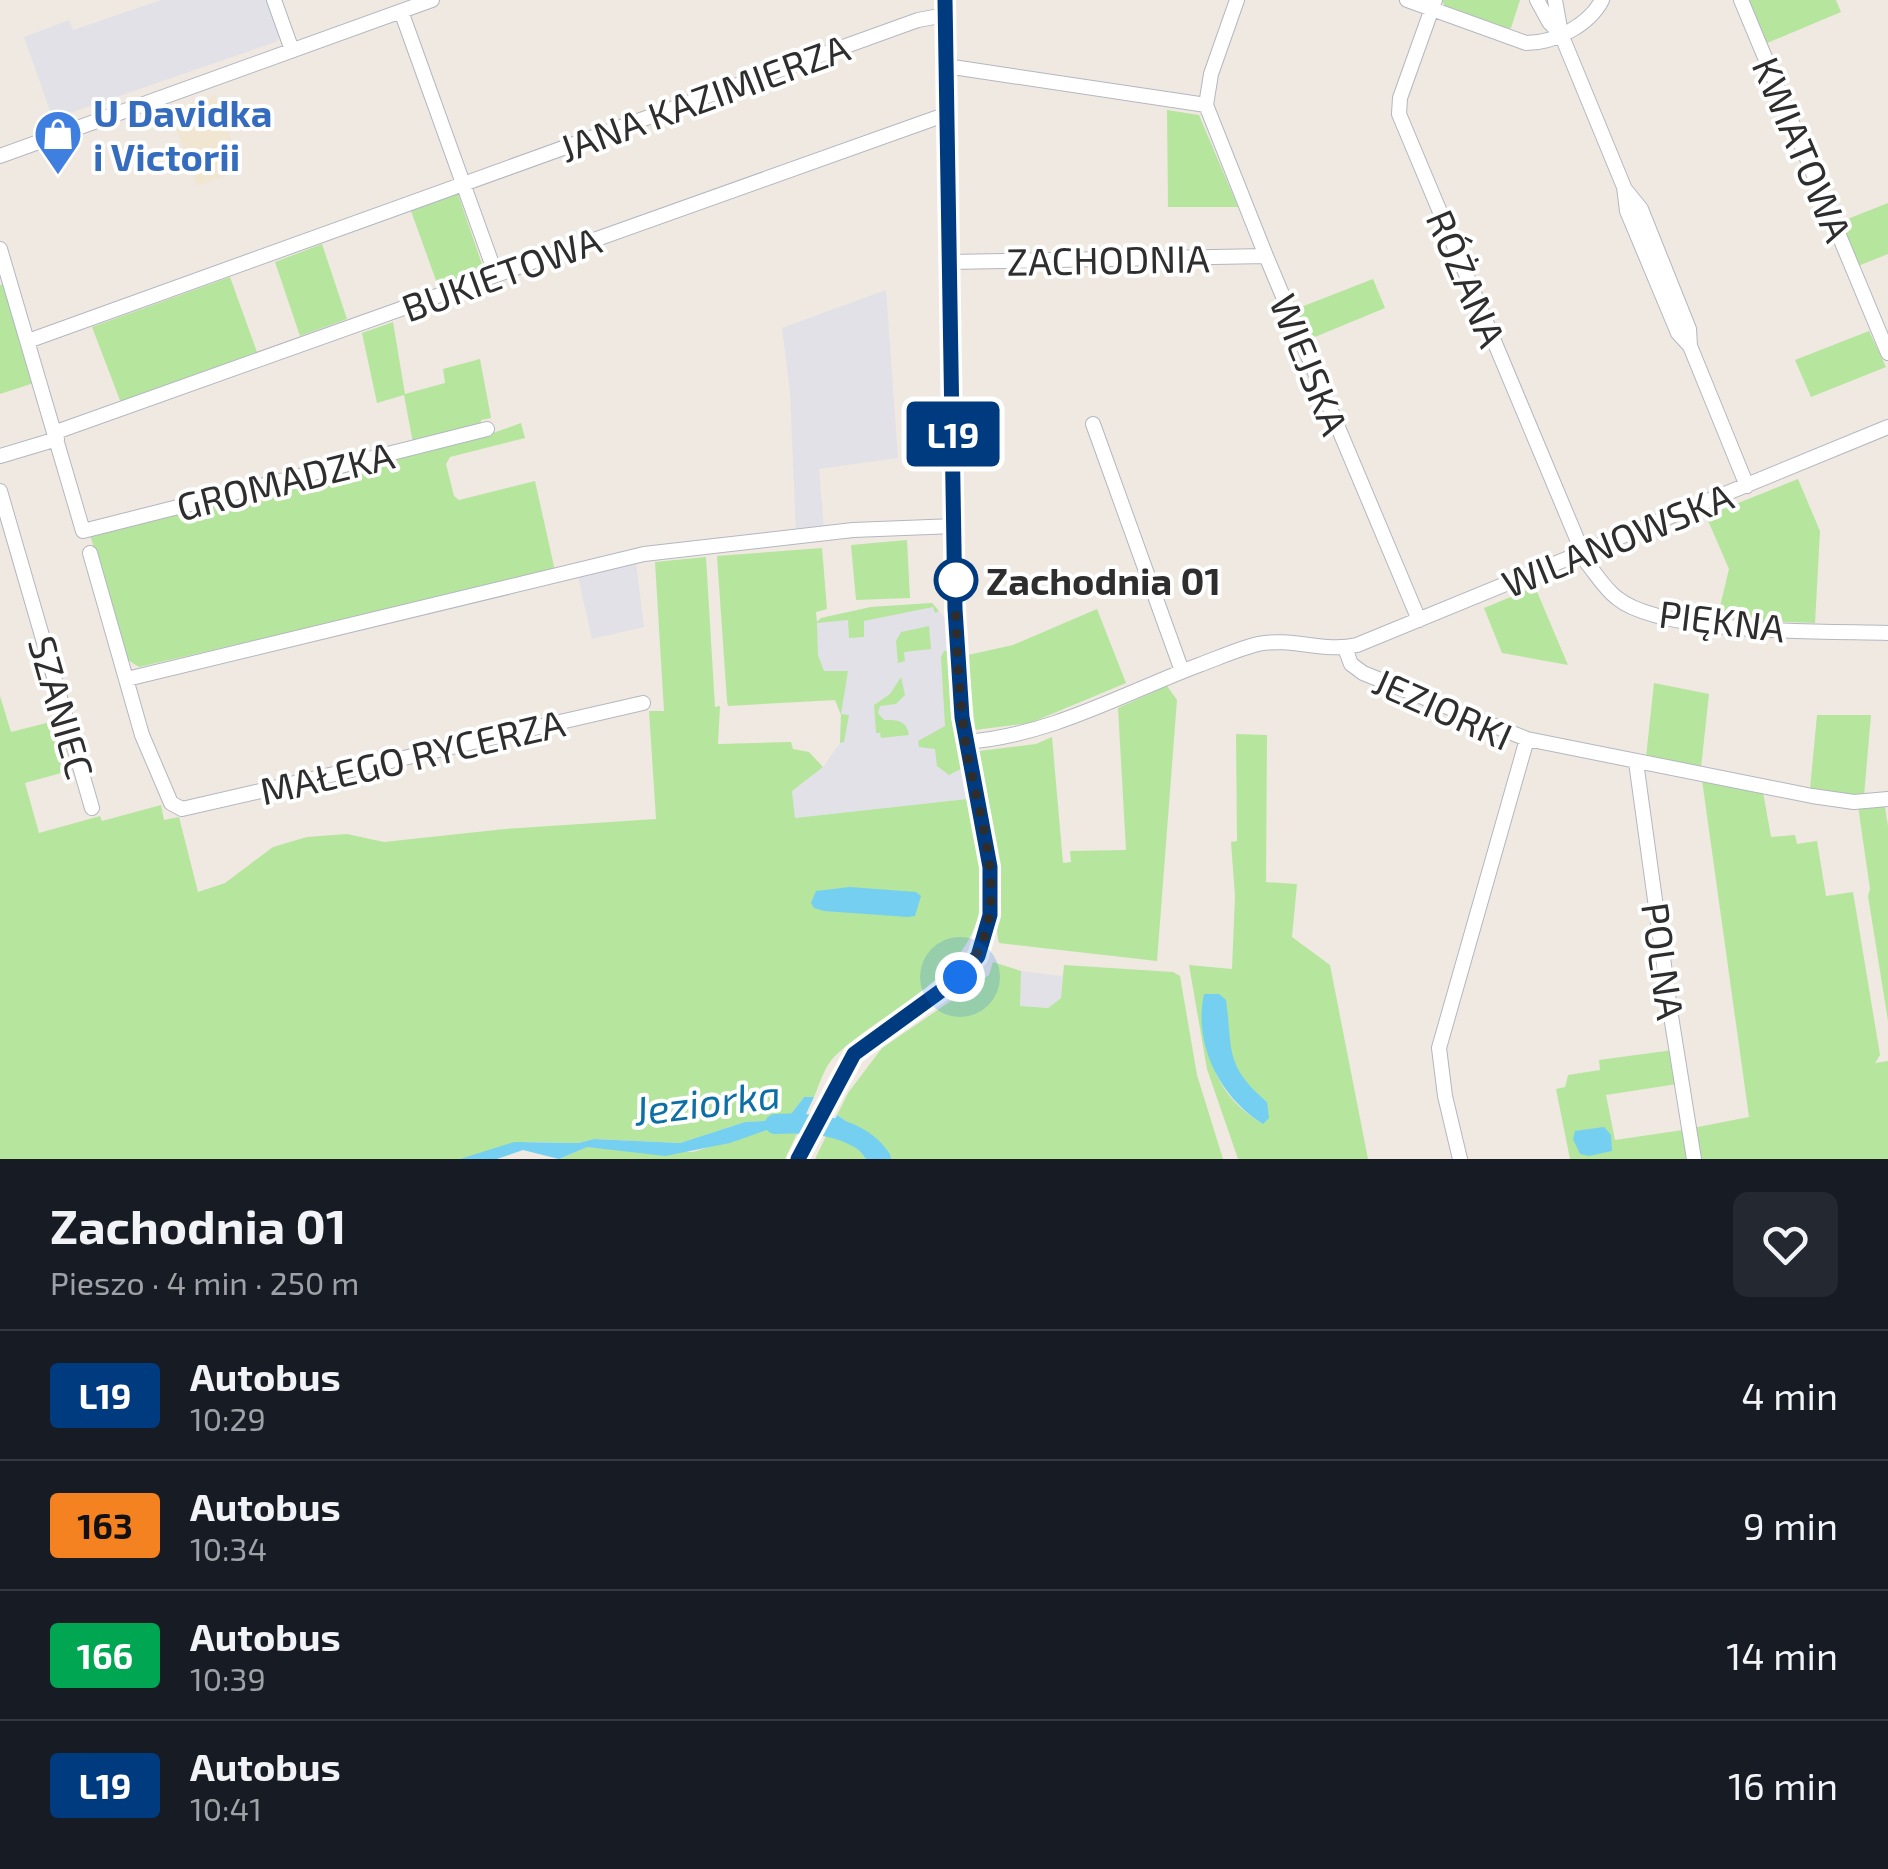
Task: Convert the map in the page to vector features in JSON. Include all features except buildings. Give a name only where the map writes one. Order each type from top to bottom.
[{"type":"street","points":[[274,0],[292,50]]},
{"type":"street","points":[[0,156],[432,0]]},
{"type":"street","points":[[946,66],[1206,105],[1211,74],[1237,0]]},
{"type":"street","points":[[1407,0],[1434,4],[1526,42],[1562,34],[1587,22],[1602,0]]},
{"type":"street","points":[[1537,0],[1562,34]]},
{"type":"street","points":[[1554,0],[1562,34],[1624,187],[1641,209],[1655,261],[1689,329],[1690,346],[1748,486]]},
{"type":"street","name":"KWIATOWA","points":[[1741,0],[1888,354]]},
{"type":"street","name":"RÓŻANA","points":[[1434,4],[1400,98],[1400,114],[1581,553]]},
{"type":"street","points":[[798,1159],[854,1054],[960,977],[983,943],[990,915],[991,883],[966,742],[955,609],[945,7]]},
{"type":"street","name":"JANA KAZIMIERZA","points":[[28,341],[945,7]]},
{"type":"street","points":[[401,12],[496,276]]},
{"type":"street","name":"WIEJSKA","points":[[1206,105],[1419,620]]},
{"type":"street","name":"BUKIETOWA","points":[[0,456],[947,114]]},
{"type":"street","points":[[0,249],[56,435]]},
{"type":"street","name":"ZACHODNIA","points":[[950,262],[1266,256]]},
{"type":"street","points":[[1093,424],[1182,671]]},
{"type":"street","name":"WILANOWSKA","points":[[1345,648],[1888,426]]},
{"type":"street","name":"GROMADZKA","points":[[56,435],[83,532],[488,429]]},
{"type":"street","name":"SZANIEC","points":[[0,491],[92,808]]},
{"type":"street","points":[[90,554],[127,679],[644,554],[853,530],[955,526]]},
{"type":"street","name":"PIĘKNA","points":[[1581,553],[1615,598],[1661,619],[1888,634]]},
{"type":"street","name":"JEZIORKI","points":[[966,742],[1040,730],[1182,671],[1270,642],[1345,648],[1351,664],[1364,673],[1527,739],[1439,1048],[1445,1096],[1460,1159]]},
{"type":"street","name":"MAŁEGO RYCERZA","points":[[127,679],[142,735],[161,782],[171,803],[182,809],[642,703]]},
{"type":"street","points":[[1527,739],[1836,800],[1888,799]]},
{"type":"street","name":"POLNA","points":[[1636,762],[1694,1159]]},
{"type":"shaded area","points":[[161,0],[267,0],[279,33],[278,41],[53,119],[24,37],[69,20],[73,30]]},
{"type":"shaded area","points":[[215,95],[242,170],[197,186],[170,111]]},
{"type":"shaded area","points":[[886,290],[898,458],[819,469],[824,528],[796,534],[790,392],[782,328]]},
{"type":"shaded area","points":[[636,562],[644,627],[592,639],[578,577]]},
{"type":"shaded area","points":[[932,603],[951,625],[957,740],[967,799],[795,818],[792,791],[823,767],[840,743],[841,715],[818,655],[816,623],[821,618],[871,607]]},
{"type":"shaded area","points":[[1021,971],[1063,976],[1061,998],[1048,1008],[1019,1006]]},
{"type":"green space","points":[[1442,0],[1520,0],[1511,28],[1505,28],[1445,7]]},
{"type":"green space","points":[[1749,0],[1836,0],[1841,12],[1767,43]]},
{"type":"green space","points":[[1167,110],[1199,115],[1238,207],[1168,207]]},
{"type":"green space","points":[[458,194],[484,270],[438,286],[411,211]]},
{"type":"green space","points":[[1888,203],[1888,254],[1858,266],[1840,222]]},
{"type":"green space","points":[[322,244],[347,319],[300,336],[275,262]]},
{"type":"green space","points":[[230,277],[257,352],[121,403],[92,327]]},
{"type":"green space","points":[[1373,279],[1385,308],[1310,339],[1296,309]]},
{"type":"green space","points":[[3,284],[34,383],[0,394],[0,285]]},
{"type":"green space","points":[[393,322],[405,394],[445,383],[443,369],[480,359],[491,418],[481,420],[481,427],[413,443],[404,395],[377,403],[362,333]]},
{"type":"green space","points":[[1869,331],[1886,367],[1811,397],[1795,360]]},
{"type":"green space","points":[[521,423],[525,438],[450,457],[446,464],[454,496],[459,500],[535,481],[555,571],[139,667],[128,660],[90,535]]},
{"type":"green space","points":[[1798,479],[1820,531],[1815,623],[1717,619],[1729,569],[1706,516]]},
{"type":"green space","points":[[907,540],[910,598],[856,600],[851,545]]},
{"type":"green space","points":[[822,548],[827,609],[816,612],[817,622],[871,607],[932,603],[939,611],[935,613],[933,607],[864,621],[864,637],[849,638],[848,620],[817,623],[818,655],[824,671],[848,671],[841,714],[849,715],[844,742],[840,743],[841,715],[835,700],[728,706],[727,701],[717,556]]},
{"type":"green space","points":[[706,557],[715,707],[720,706],[718,744],[791,742],[793,749],[809,752],[823,767],[792,791],[795,818],[967,799],[980,856],[983,890],[977,920],[965,946],[927,986],[835,1056],[814,1097],[804,1097],[791,1114],[779,1120],[745,1122],[680,1143],[594,1139],[578,1143],[530,1142],[460,1159],[0,1159],[0,696],[11,732],[58,720],[72,770],[25,783],[39,833],[161,805],[164,820],[179,817],[198,892],[225,883],[273,847],[307,837],[347,834],[384,842],[656,819],[649,711],[664,711],[655,562]]},
{"type":"green space","points":[[1535,587],[1568,665],[1502,653],[1484,608]]},
{"type":"green space","points":[[1097,609],[1126,683],[1030,723],[975,730],[968,655],[1013,645]]},
{"type":"green space","points":[[929,626],[931,649],[904,652],[905,661],[898,663],[896,641],[901,632]]},
{"type":"green space","points":[[952,650],[961,769],[949,775],[937,766],[935,749],[919,747],[918,741],[945,726],[941,657],[944,651]]},
{"type":"green space","points":[[901,677],[905,695],[896,704],[880,706],[878,713],[884,720],[903,724],[909,735],[881,738],[876,733],[874,705],[890,694]]},
{"type":"green space","points":[[1654,683],[1709,694],[1701,768],[1646,757]]},
{"type":"green space","points":[[1167,686],[1177,700],[1157,961],[999,943],[1000,871],[979,751],[1036,744],[1052,737],[1063,863],[1071,862],[1070,851],[1126,850],[1118,708]]},
{"type":"green space","points":[[1817,715],[1871,715],[1864,796],[1810,789]]},
{"type":"green space","points":[[1236,734],[1267,735],[1266,882],[1297,884],[1292,937],[1330,965],[1368,1159],[1238,1159],[1207,1069],[1189,965],[1232,969],[1235,896],[1231,842],[1237,841]],"holes":[[[1204,994],[1219,994],[1237,1070],[1267,1102],[1263,1124],[1232,1098],[1214,1068],[1206,1034]]]},
{"type":"green space","points":[[1702,780],[1763,792],[1771,837],[1795,835],[1797,844],[1817,841],[1826,896],[1853,892],[1880,1055],[1875,1063],[1888,1061],[1888,1159],[1698,1159],[1693,1128],[1749,1117]]},
{"type":"green space","points":[[1858,806],[1885,807],[1888,826],[1888,1021],[1868,896]]},
{"type":"green space","points":[[993,962],[1021,971],[1020,1006],[1048,1008],[1061,998],[1064,965],[1173,972],[1180,976],[1197,1075],[1223,1159],[889,1159],[883,1146],[837,1115],[848,1093],[882,1048],[989,975]]},
{"type":"green space","points":[[1673,1050],[1677,1084],[1606,1095],[1615,1140],[1683,1130],[1687,1159],[1570,1159],[1556,1089],[1565,1087],[1568,1075],[1600,1070],[1599,1060]]},
{"type":"green space","points":[[770,1129],[799,1129],[785,1159],[559,1159],[586,1147],[693,1152]]},
{"type":"green space","points":[[828,1132],[856,1146],[866,1159],[815,1159]]},
{"type":"water","points":[[850,887],[916,892],[921,896],[915,916],[908,917],[824,911],[811,903],[816,891]]},
{"type":"water","points":[[1204,994],[1219,994],[1226,1000],[1237,1067],[1267,1102],[1269,1118],[1263,1124],[1234,1100],[1213,1068],[1203,1032]]},
{"type":"water","points":[[804,1097],[814,1097],[799,1129],[770,1129],[730,1143],[665,1156],[587,1147],[559,1159],[523,1150],[497,1159],[460,1159],[514,1142],[578,1143],[594,1139],[680,1143],[745,1122],[779,1120],[791,1114]]},
{"type":"water","points":[[837,1115],[883,1146],[889,1159],[866,1159],[856,1146],[828,1132]]},
{"type":"water","points":[[1604,1127],[1611,1135],[1612,1151],[1580,1154],[1573,1139],[1575,1131]]},
{"type":"waterway","name":"Jeziorka","points":[[775,1124],[819,1125],[847,1132],[872,1148],[881,1159]]},
{"type":"bus line","name":"L19","points":[[798,1159],[854,1054],[948,988],[978,956],[992,900],[990,867],[962,717],[955,609],[945,0]]},
{"type":"place","name":"U Davidka i Victorii","points":[[58,176]]},
{"type":"place","name":"Zachodnia 01","points":[[956,580]]},
{"type":"route","points":[[956,580],[962,717],[990,867],[992,900],[978,956],[960,977]]}]
